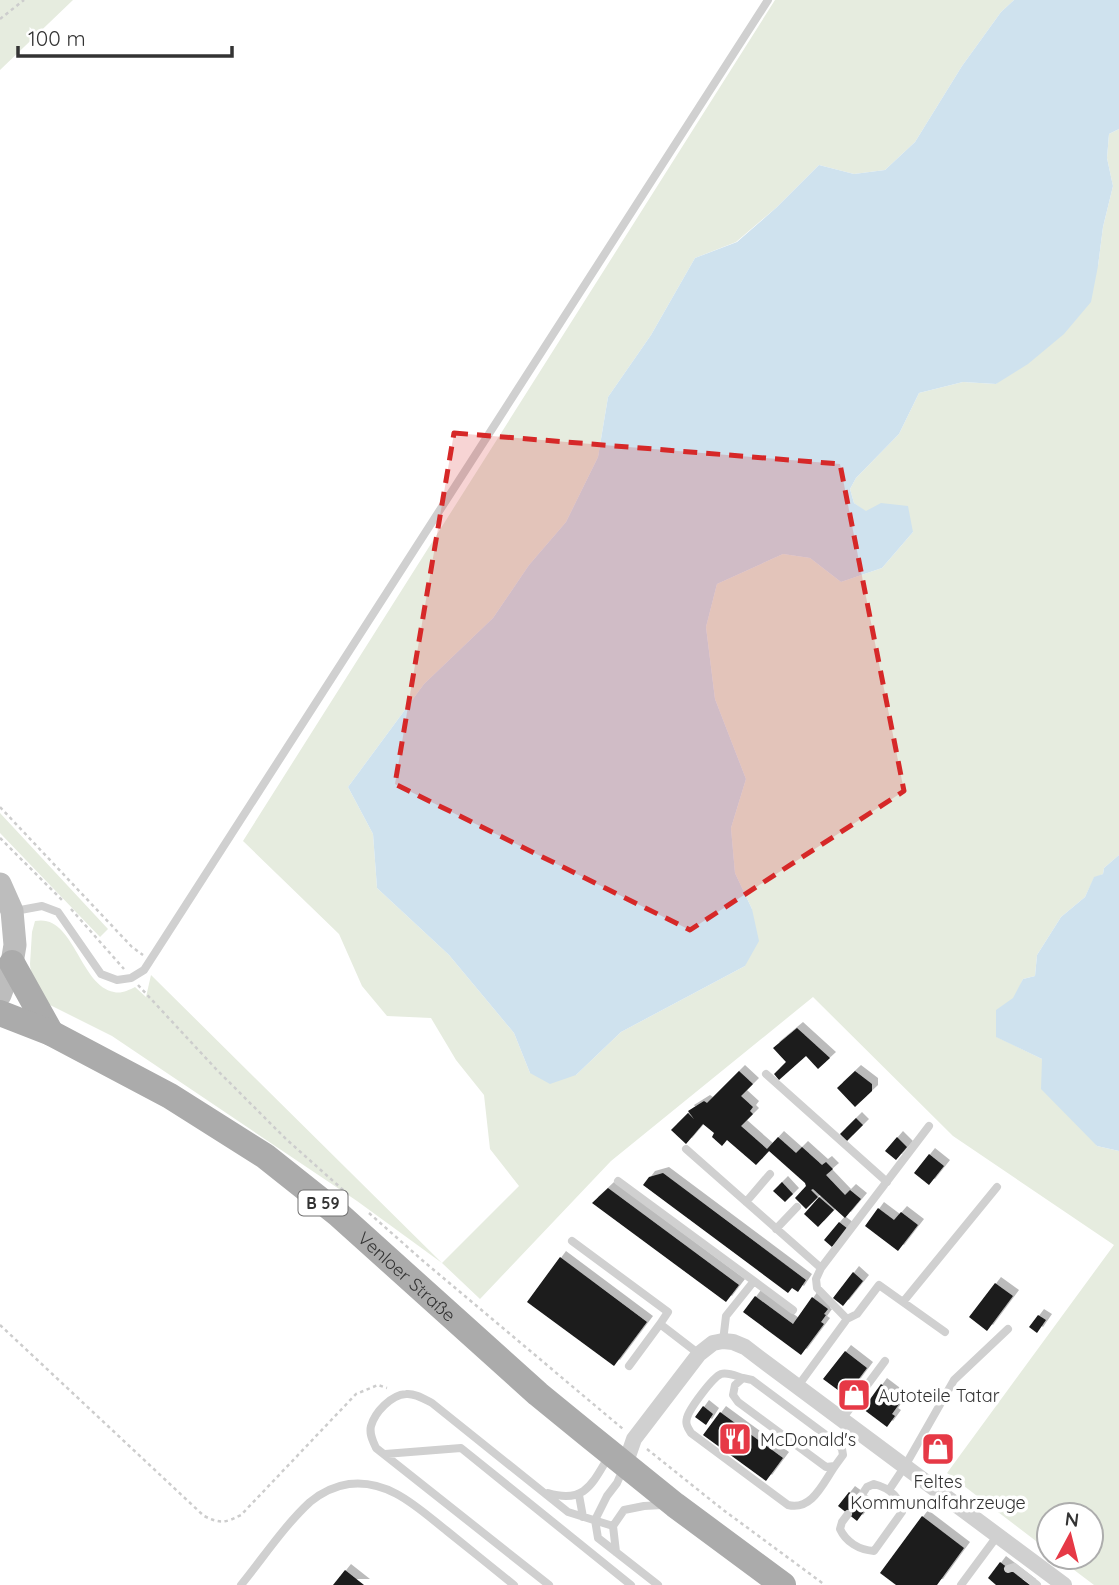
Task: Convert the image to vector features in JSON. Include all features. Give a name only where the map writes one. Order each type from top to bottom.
[{"type":"main road","points":[[0,884],[12,911],[15,945],[12,963],[0,995]]},
{"type":"main road","points":[[12,963],[51,1033]]},
{"type":"main road","name":"Venloer Straße","points":[[0,1013],[51,1033],[170,1096],[265,1156],[338,1214],[538,1394],[675,1505],[783,1585]]},
{"type":"street","points":[[617,1459],[699,1354],[713,1343],[733,1342],[745,1347],[1064,1585]]},
{"type":"lane","points":[[12,911],[42,906],[58,912],[101,974],[117,980],[131,978],[144,971],[768,0]]},
{"type":"lane","points":[[766,1074],[887,1182]]},
{"type":"lane","points":[[847,1319],[817,1288],[816,1279],[821,1268],[929,1126]]},
{"type":"lane","points":[[686,1149],[821,1268]]},
{"type":"lane","points":[[746,1202],[770,1174]]},
{"type":"lane","points":[[618,1181],[793,1310]]},
{"type":"lane","points":[[903,1302],[998,1187]]},
{"type":"lane","points":[[776,1229],[796,1207]]},
{"type":"lane","points":[[572,1241],[668,1312],[629,1366]]},
{"type":"lane","points":[[723,1341],[726,1316],[754,1281]]},
{"type":"lane","points":[[798,1386],[847,1319],[857,1314],[879,1285],[945,1332]]},
{"type":"lane","points":[[660,1324],[699,1354]]},
{"type":"lane","points":[[889,1490],[954,1380],[1008,1329]]},
{"type":"lane","points":[[842,1419],[885,1360]]},
{"type":"lane","points":[[752,1380],[765,1362]]},
{"type":"lane","points":[[727,1374],[752,1380],[842,1449],[843,1455],[809,1502],[802,1506],[788,1505],[691,1433],[687,1427],[687,1415],[712,1380],[727,1374]]},
{"type":"lane","points":[[743,1378],[735,1385],[733,1395],[738,1402],[826,1467],[835,1466]]},
{"type":"lane","points":[[549,1585],[376,1448],[371,1427],[390,1399],[407,1393],[432,1403],[568,1511],[613,1526]]},
{"type":"lane","points":[[386,1454],[461,1448],[631,1585]]},
{"type":"lane","points":[[542,1491],[562,1497],[579,1495],[617,1459]]},
{"type":"lane","points":[[617,1459],[617,1483],[595,1520],[598,1538],[658,1585]]},
{"type":"lane","points":[[241,1585],[310,1502],[324,1492],[342,1485],[362,1483],[383,1486],[407,1500],[514,1585]]},
{"type":"lane","points":[[848,1514],[840,1529],[845,1538],[874,1551],[902,1512],[901,1504],[889,1490],[874,1483],[867,1487],[859,1499]]},
{"type":"lane","points":[[579,1495],[583,1517]]},
{"type":"lane","points":[[617,1552],[613,1526],[624,1510],[675,1505]]},
{"type":"lane","points":[[961,1585],[998,1535]]},
{"type":"lane","points":[[1008,1569],[1014,1567],[1037,1585]]},
{"type":"path","points":[[0,19],[24,0]]},
{"type":"path","points":[[0,807],[132,947],[151,961]]},
{"type":"path","points":[[0,838],[71,908],[131,978],[216,1069],[286,1139],[354,1199]]},
{"type":"path","points":[[363,1208],[634,1439],[722,1509],[825,1585]]},
{"type":"path","points":[[0,1325],[204,1516],[217,1522],[228,1522],[241,1515],[356,1394],[378,1385],[407,1393]]},
{"type":"highlighted area","points":[[454,433],[840,464],[904,791],[690,930],[395,784]]},
{"type":"shaded area","points":[[0,0],[73,0],[0,70]]},
{"type":"shaded area","points":[[775,0],[1014,0],[1001,12],[962,66],[915,142],[885,170],[854,174],[819,165],[777,207],[736,242],[695,258],[651,335],[608,397],[598,457],[566,522],[529,565],[493,618],[424,684],[348,787],[373,834],[377,888],[449,955],[514,1033],[530,1073],[576,1075],[621,1032],[745,966],[752,909],[735,873],[731,828],[746,779],[715,699],[706,627],[717,584],[783,554],[810,558],[841,582],[882,568],[913,532],[866,512],[854,503],[850,489],[856,478],[899,434],[919,393],[963,382],[996,384],[1098,266],[1103,227],[1113,186],[1107,158],[1109,134],[1119,129],[1119,855],[1104,868],[1103,874],[1094,878],[1085,897],[1061,917],[1037,955],[1035,976],[1023,979],[997,1037],[1042,1059],[1097,1146],[1119,1151],[1119,1585],[1094,1585],[1076,1571],[1105,1571],[1105,1501],[1035,1501],[1035,1540],[947,1473],[1114,1245],[953,1136],[813,997],[611,1161],[480,1299],[442,1263],[519,1186],[490,1149],[484,1095],[456,1060],[431,1018],[387,1016],[362,986],[339,934],[243,841]]},
{"type":"shaded area","points":[[0,813],[108,929],[100,937],[0,833]]},
{"type":"shaded area","points":[[35,921],[48,921],[59,928],[92,977],[102,987],[117,992],[135,987],[146,997],[151,975],[442,1263],[357,1201],[112,1036],[44,1002],[31,975],[32,932]]},
{"type":"water","points":[[1014,0],[1119,0],[1119,129],[1109,134],[1107,158],[1113,186],[1103,227],[1091,302],[1064,334],[1028,364],[996,384],[963,382],[919,393],[899,434],[856,478],[850,489],[854,503],[866,511],[881,503],[908,506],[913,532],[882,568],[841,582],[810,558],[783,554],[717,584],[706,627],[715,699],[746,779],[731,828],[735,873],[752,909],[759,941],[745,966],[621,1032],[576,1075],[550,1084],[530,1073],[514,1033],[449,955],[377,888],[373,834],[348,787],[424,684],[493,618],[529,565],[566,522],[598,457],[608,397],[651,335],[695,258],[737,242],[819,165],[854,174],[885,170],[915,142],[962,66],[1001,12]]},
{"type":"water","points":[[1119,855],[1119,1151],[1097,1146],[1041,1089],[1042,1059],[996,1037],[996,1010],[1013,998],[1023,979],[1035,976],[1037,955],[1061,917],[1085,897],[1094,877],[1103,874],[1104,868]]},
{"type":"building","points":[[797,1028],[830,1058],[818,1069],[806,1056],[779,1080],[774,1074],[786,1062],[773,1048]]},
{"type":"building","points":[[739,1071],[753,1084],[741,1096],[753,1107],[750,1111],[753,1114],[741,1126],[767,1149],[778,1137],[796,1153],[802,1147],[822,1165],[826,1162],[833,1169],[826,1175],[845,1195],[850,1190],[861,1199],[845,1218],[813,1189],[811,1190],[818,1197],[806,1209],[795,1198],[806,1186],[805,1183],[769,1151],[756,1165],[727,1140],[722,1146],[712,1137],[714,1133],[703,1124],[686,1144],[671,1130],[688,1113],[694,1119],[688,1111],[704,1101],[707,1103]]},
{"type":"building","points":[[855,1071],[872,1084],[872,1091],[855,1107],[837,1088]]},
{"type":"building","points":[[856,1118],[863,1125],[847,1141],[840,1134]]},
{"type":"building","points":[[897,1137],[907,1147],[896,1160],[885,1151]]},
{"type":"building","points":[[929,1154],[944,1166],[929,1185],[914,1173]]},
{"type":"building","points":[[663,1173],[806,1280],[798,1292],[792,1288],[788,1293],[643,1185],[649,1177]]},
{"type":"building","points":[[782,1182],[793,1194],[785,1202],[773,1191]]},
{"type":"building","points":[[608,1188],[739,1285],[726,1302],[592,1203]]},
{"type":"building","points":[[819,1197],[834,1210],[818,1227],[804,1214]]},
{"type":"building","points":[[878,1208],[894,1220],[901,1212],[918,1225],[898,1251],[865,1226]]},
{"type":"building","points":[[839,1222],[848,1229],[832,1247],[824,1240]]},
{"type":"building","points":[[560,1257],[647,1322],[614,1366],[527,1302]]},
{"type":"building","points":[[853,1272],[863,1281],[843,1306],[833,1298]]},
{"type":"building","points":[[995,1283],[1013,1296],[987,1331],[969,1317]]},
{"type":"building","points":[[755,1296],[793,1324],[812,1297],[828,1309],[821,1322],[824,1324],[801,1355],[743,1312]]},
{"type":"building","points":[[1038,1315],[1046,1320],[1037,1333],[1029,1327]]},
{"type":"building","points":[[845,1351],[867,1368],[846,1396],[823,1379]]},
{"type":"building","points":[[881,1384],[902,1400],[887,1427],[863,1409]]},
{"type":"building","points":[[703,1406],[713,1414],[706,1425],[695,1417]]},
{"type":"building","points":[[720,1412],[783,1458],[766,1481],[703,1435]]},
{"type":"building","points":[[849,1492],[868,1506],[857,1521],[838,1506]]},
{"type":"building","points":[[922,1516],[964,1548],[937,1585],[896,1585],[880,1573]]},
{"type":"building","points":[[1000,1562],[1030,1585],[996,1585],[988,1578]]},
{"type":"building","points":[[345,1570],[364,1585],[333,1585]]},
{"type":"place","name":"Autoteile Tatar","points":[[854,1395]]},
{"type":"place","name":"McDonald's","points":[[735,1439]]},
{"type":"place","name":"Feltes Kommunalfahrzeuge","points":[[938,1449]]}]
